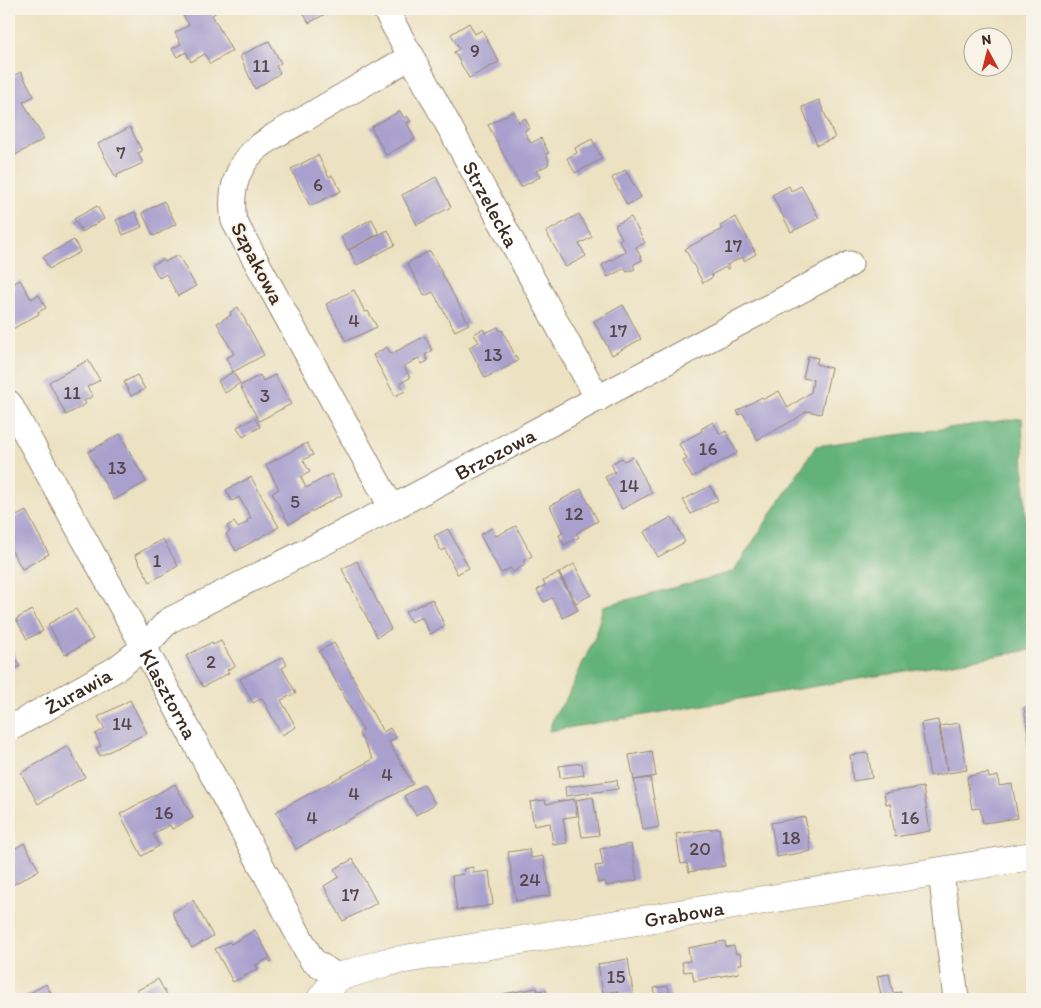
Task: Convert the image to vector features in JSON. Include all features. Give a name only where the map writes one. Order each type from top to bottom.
[{"type":"street","name":"Strzelecka","points":[[385,9],[598,399]]},
{"type":"street","name":"Szpakowa","points":[[392,508],[234,221],[231,206],[233,190],[239,171],[250,155],[273,137],[412,56]]},
{"type":"street","name":"Brzozowa","points":[[144,647],[168,621],[392,508],[850,264]]},
{"type":"street","name":"Klasztorna","points":[[9,404],[144,647],[312,960],[338,977]]},
{"type":"street","name":"Żurawia","points":[[9,729],[116,669],[144,647]]},
{"type":"street","name":"Grabowa","points":[[338,977],[386,962],[1032,856]]},
{"type":"street","points":[[941,872],[956,999]]},
{"type":"street","points":[[321,999],[338,977]]},
{"type":"green space","points":[[1022,418],[1031,650],[549,731],[554,716],[566,699],[595,637],[603,606],[733,572],[816,446]]},
{"type":"building","points":[[222,9],[212,15],[232,51],[210,64],[205,54],[191,62],[186,52],[177,57],[172,49],[181,44],[175,33],[189,25],[180,10]]},
{"type":"building","points":[[301,9],[334,9],[309,23]]},
{"type":"building","points":[[469,23],[475,34],[482,30],[499,62],[469,78],[454,52],[459,49],[451,34]]},
{"type":"building","points":[[269,41],[281,63],[276,66],[280,73],[255,89],[240,56]]},
{"type":"building","points":[[21,72],[34,96],[23,102],[44,139],[12,157],[9,151],[9,78]]},
{"type":"building","points":[[819,100],[835,138],[817,145],[802,107]]},
{"type":"building","points":[[400,111],[404,118],[407,116],[411,121],[407,123],[415,139],[386,155],[371,127]]},
{"type":"building","points":[[514,111],[519,122],[525,118],[530,128],[524,131],[531,143],[541,138],[549,153],[546,154],[549,160],[548,165],[536,171],[540,177],[521,187],[488,125]]},
{"type":"building","points":[[130,127],[142,151],[138,153],[143,163],[117,175],[118,177],[116,178],[98,144]]},
{"type":"building","points":[[592,139],[602,159],[575,173],[567,158],[577,153],[575,148]]},
{"type":"building","points":[[318,155],[329,177],[332,175],[341,191],[310,206],[291,169]]},
{"type":"building","points":[[625,170],[641,197],[627,205],[612,178]]},
{"type":"building","points":[[436,177],[451,207],[417,225],[402,195]]},
{"type":"building","points":[[789,186],[791,191],[801,186],[819,218],[791,232],[772,195]]},
{"type":"building","points":[[164,201],[176,224],[154,236],[142,213]]},
{"type":"building","points":[[97,206],[104,219],[82,232],[74,219]]},
{"type":"building","points":[[135,212],[142,227],[123,235],[116,220]]},
{"type":"building","points":[[579,214],[592,237],[579,244],[586,256],[566,267],[546,232]]},
{"type":"building","points":[[631,217],[645,243],[636,247],[642,260],[633,265],[635,269],[627,272],[625,268],[608,277],[602,265],[626,252],[619,240],[622,238],[615,225]]},
{"type":"building","points":[[736,217],[756,254],[744,261],[742,257],[727,265],[729,268],[727,269],[726,267],[711,275],[713,277],[703,283],[685,249],[722,229],[720,226]]},
{"type":"building","points":[[372,219],[379,234],[348,250],[341,236]]},
{"type":"building","points":[[388,230],[395,245],[357,265],[349,250]]},
{"type":"building","points":[[74,240],[80,252],[49,269],[43,257]]},
{"type":"building","points":[[430,251],[469,324],[455,331],[433,292],[425,296],[407,263]]},
{"type":"building","points":[[178,255],[196,286],[178,296],[166,274],[159,278],[152,265],[163,259],[165,262]]},
{"type":"building","points":[[20,280],[31,299],[39,295],[46,308],[9,331],[9,286]]},
{"type":"building","points":[[354,290],[365,312],[368,311],[377,327],[346,341],[326,304]]},
{"type":"building","points":[[623,305],[641,339],[612,355],[594,321]]},
{"type":"building","points":[[238,307],[264,355],[233,372],[226,358],[234,354],[217,323],[231,315],[230,312]]},
{"type":"building","points":[[498,327],[500,331],[502,330],[518,361],[485,378],[469,347],[479,342],[474,334],[483,329],[485,333]]},
{"type":"building","points":[[425,336],[432,351],[425,355],[428,361],[422,364],[419,358],[404,366],[410,378],[400,383],[405,391],[395,396],[373,355],[387,347],[391,354]]},
{"type":"building","points":[[808,356],[818,358],[816,364],[831,368],[821,414],[807,411],[757,440],[743,413],[739,415],[737,411],[762,397],[764,399],[779,391],[788,408],[811,392],[813,380],[803,378]]},
{"type":"building","points":[[88,360],[100,380],[87,387],[93,396],[84,401],[86,404],[66,415],[49,382]]},
{"type":"building","points":[[233,372],[240,383],[225,393],[218,381]]},
{"type":"building","points":[[137,375],[145,389],[131,396],[124,382]]},
{"type":"building","points":[[260,375],[263,381],[275,375],[291,404],[259,421],[240,386]]},
{"type":"building","points":[[255,418],[260,427],[243,437],[237,427]]},
{"type":"building","points":[[713,422],[720,434],[726,431],[737,453],[692,477],[683,461],[687,459],[679,444],[702,431],[701,429]]},
{"type":"building","points":[[120,434],[146,482],[114,500],[88,452]]},
{"type":"building","points":[[307,443],[313,455],[303,460],[310,472],[301,477],[306,488],[331,474],[342,495],[289,524],[272,493],[279,489],[266,465]]},
{"type":"building","points":[[633,457],[652,493],[622,509],[605,477],[615,472],[611,464],[622,458],[624,461]]},
{"type":"building","points":[[251,477],[279,527],[236,551],[226,534],[230,532],[227,526],[234,522],[238,528],[251,518],[239,497],[232,501],[226,490]]},
{"type":"building","points":[[710,486],[718,500],[691,514],[683,500]]},
{"type":"building","points":[[581,489],[598,521],[576,533],[579,537],[564,545],[559,535],[563,533],[550,506]]},
{"type":"building","points":[[26,511],[49,554],[22,569],[9,546],[9,520]]},
{"type":"building","points":[[672,517],[685,542],[658,557],[644,532]]},
{"type":"building","points":[[516,526],[532,556],[523,561],[525,565],[513,572],[510,568],[501,573],[480,535],[492,528],[496,536]]},
{"type":"building","points":[[448,529],[469,568],[457,574],[445,549],[441,551],[434,536]]},
{"type":"building","points":[[163,539],[178,566],[150,582],[135,555]]},
{"type":"building","points":[[357,561],[391,629],[377,637],[342,569]]},
{"type":"building","points":[[574,564],[591,595],[576,603],[559,573]]},
{"type":"building","points":[[558,573],[578,610],[563,618],[552,598],[544,602],[537,590],[545,585],[543,581]]},
{"type":"building","points":[[432,599],[445,626],[430,634],[422,617],[411,622],[405,612]]},
{"type":"building","points":[[76,609],[93,639],[65,655],[48,624]]},
{"type":"building","points":[[32,610],[43,631],[27,639],[16,619]]},
{"type":"building","points":[[221,641],[235,666],[227,670],[229,673],[203,687],[186,656],[212,642],[213,645]]},
{"type":"building","points":[[334,643],[383,732],[390,728],[396,738],[389,742],[413,784],[296,849],[276,812],[373,759],[359,733],[363,730],[319,651]]},
{"type":"building","points":[[9,645],[20,666],[9,671]]},
{"type":"building","points":[[283,657],[287,665],[282,668],[296,693],[281,700],[296,727],[282,735],[262,698],[253,703],[240,679]]},
{"type":"building","points":[[130,700],[147,733],[100,756],[96,748],[101,746],[95,734],[105,729],[98,717]]},
{"type":"building","points":[[1032,706],[1032,756],[1031,757],[1024,707]]},
{"type":"building","points":[[938,720],[947,770],[940,726],[959,723],[967,770],[930,776],[921,723]]},
{"type":"building","points":[[68,746],[85,777],[38,804],[21,773]]},
{"type":"building","points":[[652,751],[656,776],[634,780],[629,755]]},
{"type":"building","points":[[868,753],[872,778],[853,781],[850,755]]},
{"type":"building","points":[[582,763],[584,775],[560,778],[559,766]]},
{"type":"building","points":[[988,773],[989,778],[998,776],[999,786],[1012,784],[1018,818],[983,823],[980,808],[972,809],[968,776]]},
{"type":"building","points":[[650,778],[659,827],[643,830],[634,780]]},
{"type":"building","points":[[617,780],[618,789],[566,796],[565,787]]},
{"type":"building","points":[[175,784],[193,818],[172,829],[170,825],[153,834],[159,846],[142,856],[120,814]]},
{"type":"building","points":[[424,784],[435,804],[416,815],[404,796]]},
{"type":"building","points":[[923,787],[930,831],[895,837],[890,803],[886,804],[884,793]]},
{"type":"building","points":[[593,797],[599,835],[582,837],[576,800]]},
{"type":"building","points":[[574,799],[577,816],[563,818],[567,843],[553,845],[550,823],[534,826],[530,802],[545,800],[546,804]]},
{"type":"building","points":[[805,817],[811,851],[777,857],[771,823]]},
{"type":"building","points":[[719,828],[725,866],[689,872],[687,863],[681,864],[676,834]]},
{"type":"building","points":[[24,843],[39,870],[9,887],[9,852]]},
{"type":"building","points":[[631,844],[637,880],[606,886],[605,881],[598,883],[595,866],[603,865],[600,849]]},
{"type":"building","points":[[529,849],[531,858],[543,856],[551,895],[516,901],[508,852]]},
{"type":"building","points":[[353,859],[377,903],[343,921],[324,886],[339,877],[334,869]]},
{"type":"building","points":[[473,867],[473,873],[489,871],[493,905],[457,910],[452,876],[464,874],[463,869]]},
{"type":"building","points":[[193,900],[213,936],[192,948],[172,913]]},
{"type":"building","points":[[255,930],[272,961],[270,962],[268,959],[256,965],[258,969],[233,982],[215,949],[229,942],[231,944]]},
{"type":"building","points":[[725,941],[726,947],[734,946],[736,954],[740,953],[742,964],[738,964],[739,973],[694,981],[692,971],[684,972],[682,962],[690,961],[688,948]]},
{"type":"building","points":[[628,959],[633,993],[618,996],[617,991],[603,993],[598,964]]},
{"type":"building","points":[[889,974],[893,993],[901,992],[903,999],[882,999],[877,976]]},
{"type":"building","points":[[158,979],[169,999],[140,999],[136,991]]},
{"type":"building","points":[[46,984],[54,999],[18,999],[30,993]]},
{"type":"building","points":[[668,986],[671,999],[656,999],[654,988]]},
{"type":"building","points":[[537,988],[538,991],[546,990],[548,999],[504,999],[503,994]]}]
